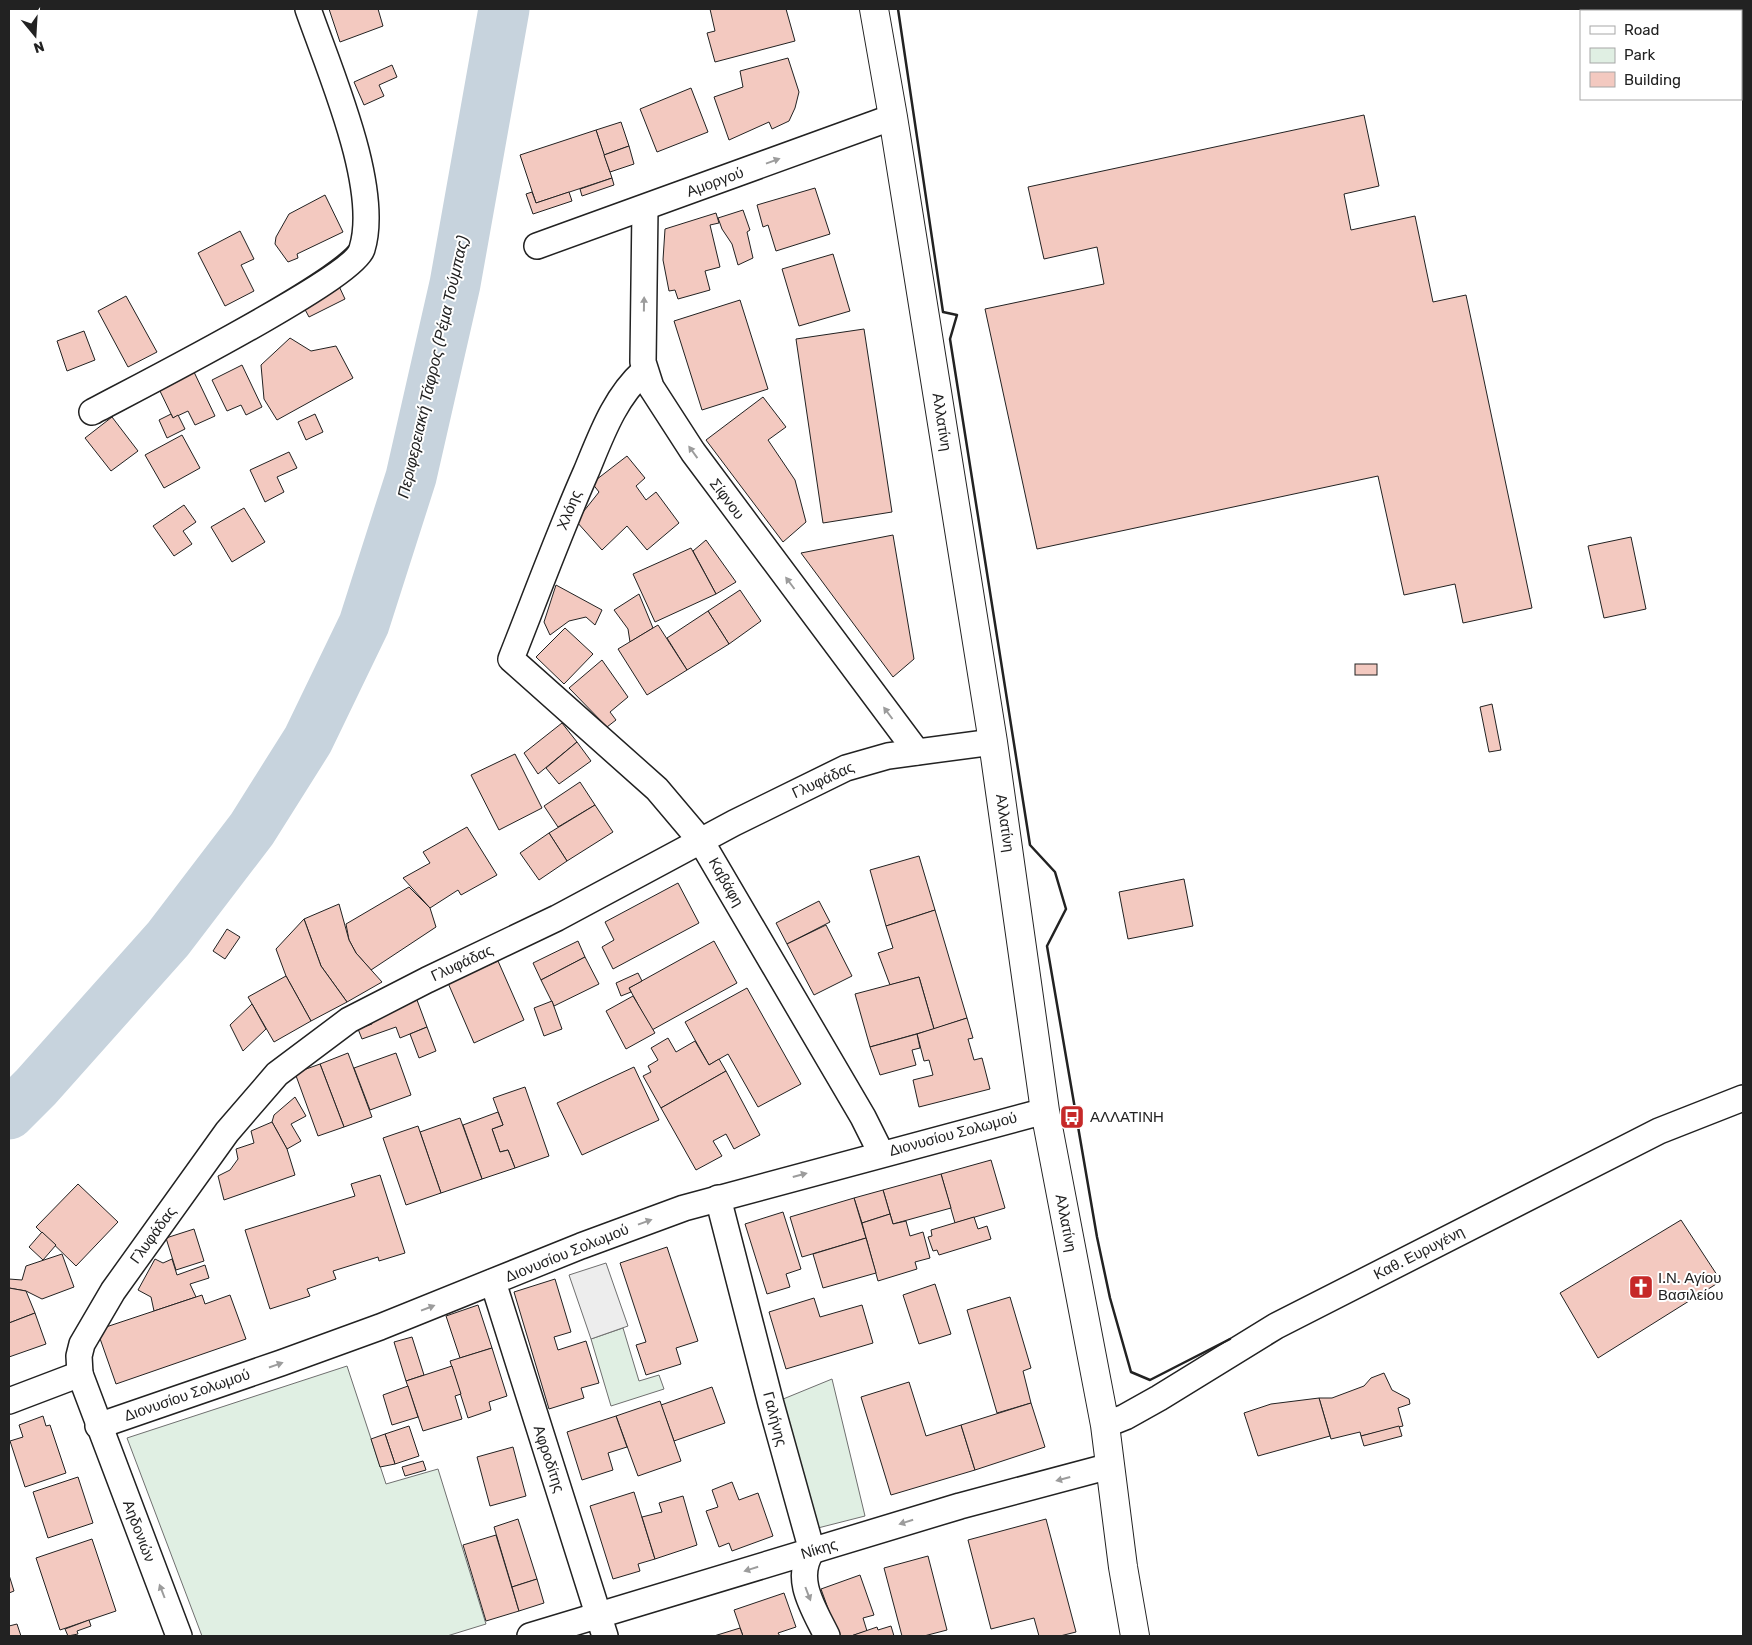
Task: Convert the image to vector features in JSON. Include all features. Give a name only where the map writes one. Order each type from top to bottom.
[{"type":"main road","name":"Αλλατίνη","points":[[874,9],[993,742],[1045,1110],[1105,1425],[1123,1567],[1135,1636]]},
{"type":"street","points":[[92,412],[308,294],[350,265],[362,252],[366,234],[364,195],[358,161],[308,9]]},
{"type":"street","name":"Αμοργού","points":[[536,246],[893,117]]},
{"type":"street","name":"Σίφνου","points":[[645,208],[644,371],[656,397],[693,452],[917,752]]},
{"type":"street","name":"Χλόης","points":[[511,659],[569,509],[607,423],[626,389],[644,371]]},
{"type":"street","name":"Καβάφη","points":[[511,659],[657,789],[701,841],[863,1117],[881,1153]]},
{"type":"street","name":"Γλυφάδας","points":[[80,1374],[79,1356],[82,1344],[113,1291],[227,1132],[277,1074],[335,1030],[367,1010],[557,918],[701,841],[846,768],[873,759],[993,742]]},
{"type":"street","name":"Καθ. Ευρυγένη","points":[[1105,1425],[1145,1406],[1284,1321],[1659,1132],[1743,1098]]},
{"type":"street","name":"Διονυσίου Σολωμού","points":[[98,1426],[281,1363],[676,1210],[1045,1110]]},
{"type":"street","name":"Γαλήνης","points":[[718,1198],[771,1404],[812,1551]]},
{"type":"street","name":"Αφροδίτης","points":[[493,1282],[602,1626]]},
{"type":"street","points":[[9,1401],[80,1374]]},
{"type":"street","name":"Αηδονιών","points":[[80,1374],[98,1426],[179,1636]]},
{"type":"street","name":"Νίκης","points":[[530,1636],[602,1626],[812,1551],[960,1506],[1110,1466]]},
{"type":"street","points":[[812,1551],[806,1560],[804,1582],[827,1636]]},
{"type":"green space","points":[[623,1328],[639,1381],[659,1375],[664,1389],[611,1406],[591,1339]]},
{"type":"green space","points":[[347,1366],[386,1484],[438,1469],[486,1624],[447,1636],[202,1636],[127,1438]]},
{"type":"green space","points":[[832,1379],[865,1516],[814,1529],[771,1404]]},
{"type":"shaded area","points":[[606,1263],[628,1326],[591,1339],[569,1275]]},
{"type":"building","points":[[329,9],[378,9],[383,26],[340,42]]},
{"type":"building","points":[[710,9],[786,9],[795,41],[715,62],[707,33],[715,31]]},
{"type":"building","points":[[788,58],[799,92],[789,121],[772,129],[769,122],[729,140],[714,97],[743,87],[740,71]]},
{"type":"building","points":[[392,65],[397,77],[379,85],[384,96],[364,105],[354,82]]},
{"type":"building","points":[[691,88],[708,132],[657,152],[640,109]]},
{"type":"building","points":[[1364,115],[1379,186],[1344,194],[1351,230],[1415,216],[1433,302],[1466,295],[1532,608],[1463,623],[1455,584],[1404,595],[1378,476],[1037,549],[985,309],[1104,284],[1097,247],[1044,259],[1028,187]]},
{"type":"building","points":[[621,122],[629,146],[604,155],[596,130]]},
{"type":"building","points":[[596,130],[612,178],[536,203],[520,155]]},
{"type":"building","points":[[629,146],[634,164],[610,172],[604,155]]},
{"type":"building","points":[[612,178],[614,185],[582,196],[580,189]]},
{"type":"building","points":[[815,188],[830,234],[776,251],[768,225],[763,227],[757,205]]},
{"type":"building","points":[[532,192],[536,203],[569,192],[572,201],[533,214],[526,194]]},
{"type":"building","points":[[325,195],[343,232],[297,254],[298,258],[288,262],[275,244],[276,237],[289,214]]},
{"type":"building","points":[[743,210],[750,230],[747,232],[753,258],[738,265],[732,244],[722,229],[718,218]]},
{"type":"building","points":[[716,213],[719,223],[710,225],[720,267],[705,271],[710,290],[678,299],[675,290],[669,291],[663,260],[665,229]]},
{"type":"building","points":[[240,231],[254,259],[241,265],[254,291],[225,306],[198,253]]},
{"type":"building","points":[[833,254],[850,311],[799,326],[782,269]]},
{"type":"building","points":[[338,284],[345,299],[309,317],[301,302]]},
{"type":"building","points":[[126,296],[157,352],[128,367],[98,311]]},
{"type":"building","points":[[740,300],[768,389],[702,410],[674,321]]},
{"type":"building","points":[[864,329],[892,512],[823,523],[796,339]]},
{"type":"building","points":[[84,331],[95,360],[67,371],[57,341]]},
{"type":"building","points":[[290,338],[311,351],[336,346],[353,378],[277,420],[264,399],[261,365]]},
{"type":"building","points":[[242,365],[262,407],[246,415],[241,405],[227,411],[212,380]]},
{"type":"building","points":[[194,372],[215,416],[195,425],[188,411],[173,418],[159,389]]},
{"type":"building","points":[[763,397],[786,427],[768,440],[795,480],[806,522],[783,542],[706,440]]},
{"type":"building","points":[[171,414],[173,418],[178,415],[185,429],[167,438],[159,420]]},
{"type":"building","points":[[315,414],[323,432],[306,440],[298,422]]},
{"type":"building","points":[[112,417],[138,451],[111,471],[85,438]]},
{"type":"building","points":[[182,435],[200,468],[164,488],[145,455]]},
{"type":"building","points":[[289,452],[297,468],[277,477],[284,492],[265,502],[250,470]]},
{"type":"building","points":[[627,456],[645,478],[636,486],[646,500],[656,492],[679,523],[647,550],[627,526],[602,550],[576,521],[599,492],[592,483]]},
{"type":"building","points":[[184,505],[196,522],[183,531],[192,544],[174,556],[153,526]]},
{"type":"building","points":[[244,508],[265,542],[232,562],[211,527]]},
{"type":"building","points":[[893,535],[914,659],[893,677],[801,553]]},
{"type":"building","points":[[1631,537],[1646,609],[1604,618],[1588,546]]},
{"type":"building","points":[[706,540],[736,582],[716,594],[693,551]]},
{"type":"building","points":[[691,548],[716,594],[655,622],[633,574]]},
{"type":"building","points":[[556,585],[602,610],[595,625],[586,617],[569,621],[550,635],[544,622]]},
{"type":"building","points":[[740,590],[761,621],[729,644],[708,611]]},
{"type":"building","points":[[639,594],[653,628],[630,642],[628,629],[614,610]]},
{"type":"building","points":[[708,611],[729,644],[687,670],[667,638]]},
{"type":"building","points":[[658,625],[687,670],[647,695],[618,649]]},
{"type":"building","points":[[565,628],[593,654],[564,684],[536,657]]},
{"type":"building","points":[[602,660],[628,697],[610,712],[616,720],[607,727],[569,688]]},
{"type":"building","points":[[1355,664],[1377,664],[1377,675],[1355,675]]},
{"type":"building","points":[[1492,704],[1501,750],[1489,752],[1480,707]]},
{"type":"building","points":[[562,723],[577,742],[538,774],[524,753]]},
{"type":"building","points":[[577,742],[591,761],[559,784],[546,768]]},
{"type":"building","points":[[515,754],[542,808],[499,830],[471,775]]},
{"type":"building","points":[[580,782],[595,805],[558,827],[544,806]]},
{"type":"building","points":[[595,805],[613,832],[567,861],[549,833]]},
{"type":"building","points":[[467,827],[497,875],[461,895],[458,890],[430,908],[403,878],[430,863],[423,852]]},
{"type":"building","points":[[549,833],[567,861],[539,880],[520,853]]},
{"type":"building","points":[[919,856],[935,910],[886,926],[870,870]]},
{"type":"building","points":[[1184,879],[1193,926],[1128,939],[1119,892]]},
{"type":"building","points":[[678,883],[699,923],[613,969],[602,947],[614,940],[605,922]]},
{"type":"building","points":[[409,887],[430,908],[436,927],[371,970],[356,953],[349,940],[346,924]]},
{"type":"building","points":[[819,901],[830,922],[787,944],[776,923]]},
{"type":"building","points":[[339,904],[349,940],[356,953],[382,982],[347,1002],[321,966],[304,919]]},
{"type":"building","points":[[935,910],[967,1018],[934,1029],[919,977],[890,985],[878,953],[893,948],[886,926]]},
{"type":"building","points":[[304,919],[321,966],[347,1002],[311,1021],[286,976],[276,949]]},
{"type":"building","points":[[826,925],[852,976],[814,995],[787,944]]},
{"type":"building","points":[[227,929],[240,937],[225,959],[213,951]]},
{"type":"building","points":[[578,941],[585,957],[541,980],[533,963]]},
{"type":"building","points":[[714,941],[737,983],[652,1030],[629,988]]},
{"type":"building","points":[[585,957],[599,984],[554,1006],[541,980]]},
{"type":"building","points":[[498,961],[524,1020],[474,1043],[448,983]]},
{"type":"building","points":[[638,973],[642,981],[629,988],[631,992],[621,996],[616,983]]},
{"type":"building","points":[[286,976],[311,1021],[274,1042],[248,997]]},
{"type":"building","points":[[919,977],[934,1029],[870,1047],[855,994]]},
{"type":"building","points":[[747,988],[801,1084],[758,1107],[728,1054],[709,1065],[685,1022]]},
{"type":"building","points":[[633,996],[655,1033],[626,1049],[606,1011]]},
{"type":"building","points":[[417,1000],[427,1027],[400,1038],[396,1027],[362,1039],[358,1029],[372,1024],[370,1018]]},
{"type":"building","points":[[552,1001],[562,1029],[544,1036],[534,1008]]},
{"type":"building","points":[[252,1004],[266,1029],[243,1051],[230,1025]]},
{"type":"building","points":[[967,1018],[973,1038],[968,1039],[974,1060],[982,1058],[990,1089],[919,1107],[913,1080],[933,1075],[929,1060],[924,1061],[917,1034]]},
{"type":"building","points":[[427,1027],[436,1051],[419,1058],[410,1034]]},
{"type":"building","points":[[917,1034],[920,1048],[912,1050],[916,1065],[880,1075],[870,1047]]},
{"type":"building","points":[[668,1038],[676,1052],[695,1041],[709,1065],[719,1059],[726,1071],[661,1108],[643,1076],[651,1072],[648,1066],[658,1060],[651,1048]]},
{"type":"building","points":[[348,1053],[372,1117],[344,1127],[320,1064]]},
{"type":"building","points":[[396,1053],[411,1095],[370,1110],[354,1068]]},
{"type":"building","points":[[320,1064],[344,1127],[318,1136],[295,1073]]},
{"type":"building","points":[[634,1067],[659,1120],[582,1155],[557,1103]]},
{"type":"building","points":[[726,1071],[760,1135],[734,1149],[726,1134],[713,1141],[722,1156],[696,1170],[661,1108]]},
{"type":"building","points":[[525,1087],[549,1156],[515,1168],[508,1150],[500,1152],[492,1129],[503,1125],[493,1098]]},
{"type":"building","points":[[295,1097],[306,1116],[291,1124],[301,1141],[287,1149],[272,1122],[274,1115]]},
{"type":"building","points":[[498,1112],[503,1125],[492,1129],[500,1152],[508,1150],[515,1168],[482,1179],[463,1125]]},
{"type":"building","points":[[460,1118],[482,1179],[441,1193],[420,1132]]},
{"type":"building","points":[[272,1122],[287,1149],[295,1175],[224,1200],[218,1176],[230,1170],[238,1159],[236,1149],[254,1143],[251,1131]]},
{"type":"building","points":[[418,1126],[441,1193],[406,1205],[383,1138]]},
{"type":"building","points":[[991,1160],[1005,1208],[955,1223],[941,1174]]},
{"type":"building","points":[[941,1174],[951,1208],[893,1224],[883,1190]]},
{"type":"building","points":[[380,1175],[405,1253],[379,1261],[378,1257],[333,1271],[336,1279],[307,1289],[310,1296],[270,1309],[245,1230],[355,1196],[351,1184]]},
{"type":"building","points":[[78,1184],[118,1222],[76,1266],[36,1227]]},
{"type":"building","points":[[883,1190],[890,1214],[862,1223],[854,1198]]},
{"type":"building","points":[[854,1198],[866,1238],[802,1257],[790,1217]]},
{"type":"building","points":[[783,1212],[801,1269],[786,1274],[790,1287],[767,1294],[745,1224]]},
{"type":"building","points":[[890,1214],[893,1224],[906,1221],[910,1236],[923,1232],[930,1258],[915,1262],[917,1269],[878,1281],[862,1223]]},
{"type":"building","points":[[974,1217],[978,1229],[987,1226],[991,1239],[939,1255],[937,1250],[933,1251],[928,1237],[932,1236],[931,1230]]},
{"type":"building","name":"Ι.Ν. Αγίου Βασιλείου","points":[[1681,1220],[1721,1281],[1598,1358],[1560,1293]]},
{"type":"building","points":[[194,1229],[204,1261],[176,1270],[166,1238]]},
{"type":"building","points":[[42,1232],[56,1245],[43,1260],[29,1247]]},
{"type":"building","points":[[866,1238],[876,1273],[823,1288],[813,1254]]},
{"type":"building","points":[[667,1247],[698,1341],[676,1348],[681,1364],[646,1375],[636,1345],[646,1342],[620,1263]]},
{"type":"building","points":[[62,1254],[74,1287],[42,1299],[26,1291],[9,1288],[9,1279],[22,1280],[26,1266]]},
{"type":"building","points":[[155,1259],[163,1263],[172,1259],[177,1275],[205,1265],[209,1278],[190,1284],[196,1297],[154,1311],[151,1297],[138,1290]]},
{"type":"building","points":[[555,1279],[571,1332],[554,1337],[558,1350],[586,1341],[599,1383],[581,1388],[584,1398],[549,1409],[514,1292]]},
{"type":"building","points":[[935,1284],[951,1334],[919,1344],[903,1295]]},
{"type":"building","points":[[9,1288],[26,1291],[35,1313],[9,1323]]},
{"type":"building","points":[[202,1295],[205,1304],[230,1295],[246,1339],[116,1384],[97,1330]]},
{"type":"building","points":[[1010,1297],[1031,1368],[1023,1371],[1031,1403],[997,1413],[967,1310]]},
{"type":"building","points":[[814,1298],[820,1317],[862,1305],[873,1343],[786,1369],[769,1312]]},
{"type":"building","points":[[478,1305],[492,1348],[460,1358],[446,1316]]},
{"type":"building","points":[[35,1313],[46,1344],[9,1357],[9,1323]]},
{"type":"building","points":[[412,1337],[424,1375],[406,1381],[394,1342]]},
{"type":"building","points":[[492,1348],[507,1396],[489,1402],[491,1410],[468,1418],[450,1361]]},
{"type":"building","points":[[452,1366],[461,1394],[455,1396],[462,1419],[423,1431],[406,1381]]},
{"type":"building","points":[[1384,1373],[1392,1390],[1409,1399],[1410,1404],[1398,1408],[1403,1426],[1361,1436],[1360,1432],[1331,1439],[1319,1398],[1332,1398],[1364,1386],[1371,1378]]},
{"type":"building","points":[[909,1382],[926,1436],[961,1425],[975,1470],[891,1495],[861,1397]]},
{"type":"building","points":[[408,1386],[418,1417],[392,1425],[383,1395]]},
{"type":"building","points":[[712,1387],[725,1423],[674,1441],[661,1405]]},
{"type":"building","points":[[1319,1398],[1330,1436],[1258,1456],[1244,1413],[1271,1404]]},
{"type":"building","points":[[660,1401],[681,1461],[638,1476],[616,1416]]},
{"type":"building","points":[[1031,1403],[1045,1447],[975,1470],[961,1425]]},
{"type":"building","points":[[43,1416],[46,1426],[50,1425],[66,1473],[25,1487],[10,1441],[23,1437],[19,1425]]},
{"type":"building","points":[[616,1416],[627,1447],[608,1453],[613,1470],[582,1480],[567,1432]]},
{"type":"building","points":[[409,1426],[419,1456],[395,1464],[385,1434]]},
{"type":"building","points":[[1399,1426],[1402,1436],[1364,1446],[1361,1436]]},
{"type":"building","points":[[385,1434],[395,1464],[380,1467],[371,1439]]},
{"type":"building","points":[[513,1447],[526,1496],[490,1506],[477,1457]]},
{"type":"building","points":[[423,1461],[426,1470],[405,1476],[402,1467]]},
{"type":"building","points":[[78,1477],[93,1523],[48,1538],[33,1492]]},
{"type":"building","points":[[732,1482],[739,1500],[758,1493],[773,1536],[732,1551],[729,1543],[719,1547],[706,1511],[718,1507],[712,1490]]},
{"type":"building","points":[[634,1492],[655,1559],[638,1564],[640,1571],[613,1579],[590,1506]]},
{"type":"building","points":[[683,1496],[697,1545],[655,1559],[642,1517],[662,1512],[659,1503]]},
{"type":"building","points":[[518,1519],[537,1579],[512,1587],[494,1527]]},
{"type":"building","points":[[1046,1519],[1076,1632],[1060,1636],[1039,1636],[1034,1618],[991,1629],[968,1540]]},
{"type":"building","points":[[496,1535],[519,1611],[486,1621],[463,1545]]},
{"type":"building","points":[[92,1539],[116,1611],[60,1630],[36,1558]]},
{"type":"building","points":[[928,1556],[947,1630],[924,1636],[902,1636],[884,1568]]},
{"type":"building","points":[[9,1575],[14,1591],[9,1593]]},
{"type":"building","points":[[860,1575],[874,1615],[863,1618],[867,1631],[851,1636],[838,1636],[821,1589]]},
{"type":"building","points":[[537,1579],[544,1603],[519,1611],[512,1587]]},
{"type":"building","points":[[784,1593],[796,1627],[778,1633],[780,1636],[743,1636],[734,1610]]},
{"type":"building","points":[[89,1620],[91,1626],[77,1631],[78,1634],[68,1636],[65,1629]]},
{"type":"building","points":[[17,1624],[21,1636],[9,1636],[9,1626]]},
{"type":"building","points":[[891,1626],[894,1636],[851,1636],[877,1627],[878,1630]]},
{"type":"building","points":[[740,1628],[743,1636],[714,1636]]},
{"type":"waterway","name":"Περιφερειακή Τάφρος (Ρέμα Τούμπας)","points":[[9,1114],[36,1087],[168,939],[252,829],[308,740],[364,624],[411,477],[455,284],[504,9]]},
{"type":"wall","points":[[898,9],[943,312],[957,315],[950,339],[1030,845],[1055,872],[1066,909],[1047,946],[1097,1237],[1110,1298],[1131,1372],[1150,1380],[1230,1339]]},
{"type":"place","name":"ΑΛΛΑΤΙΝΗ","points":[[1072,1117]]},
{"type":"place","name":"Ι.Ν. Αγίου Βασιλείου","points":[[1641,1287]]}]
